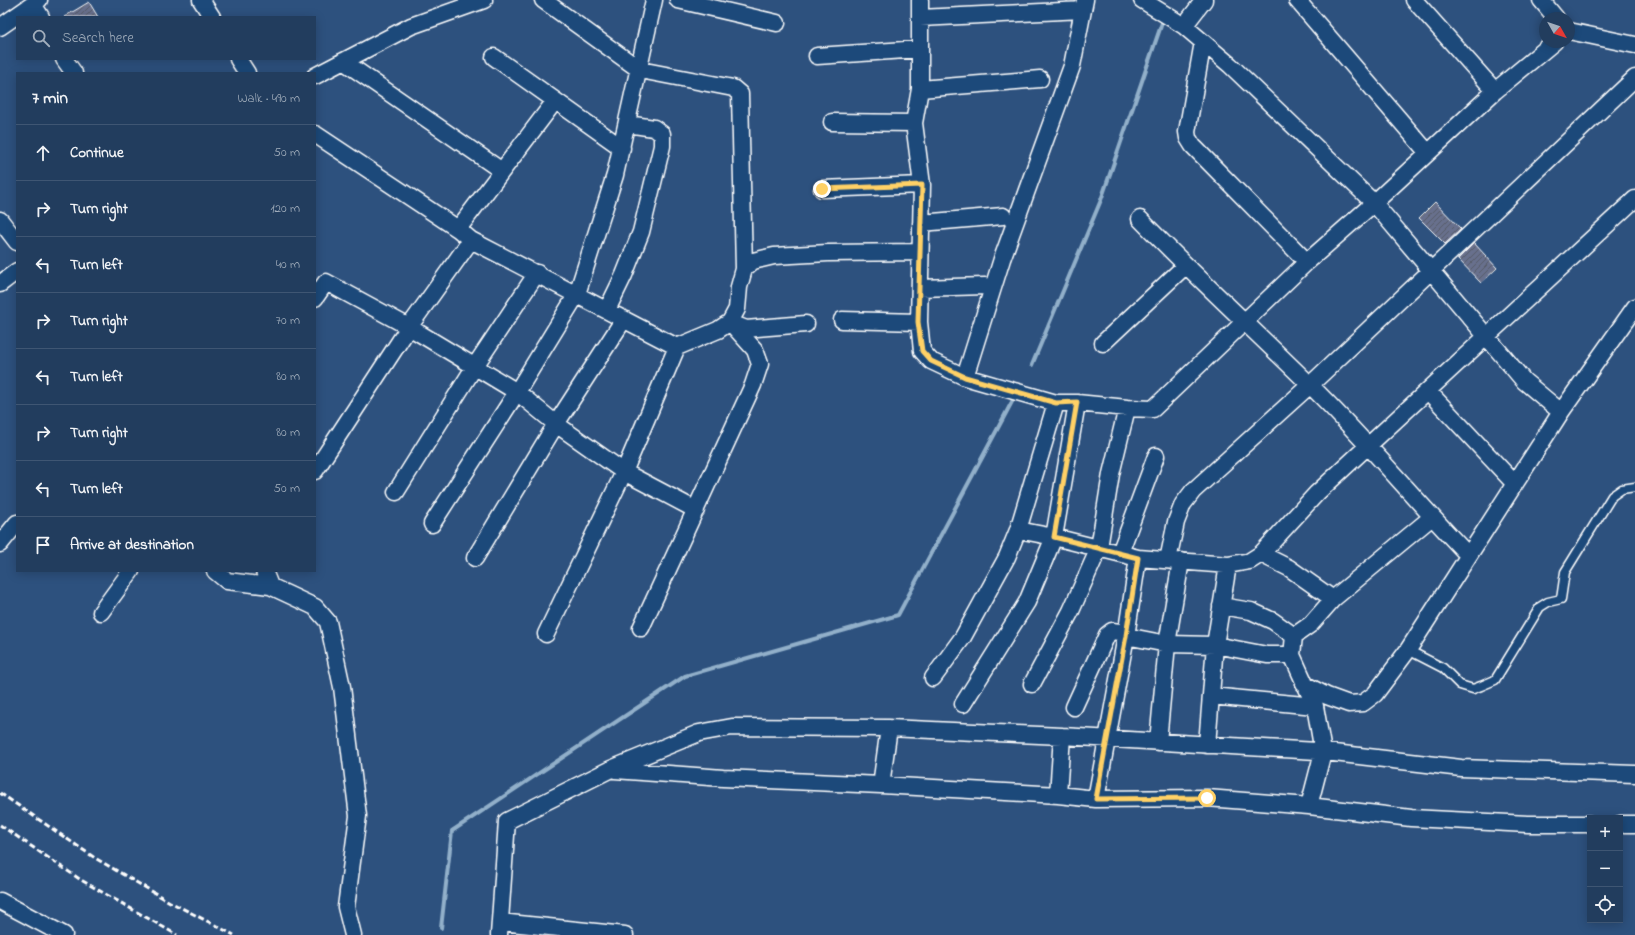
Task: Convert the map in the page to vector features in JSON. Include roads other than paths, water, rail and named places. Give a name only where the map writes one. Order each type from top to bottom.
[{"type":"street","points":[[201,0],[211,16]]},
{"type":"street","points":[[316,75],[411,26],[484,0]]},
{"type":"street","points":[[543,0],[640,70],[733,88],[740,94],[744,269],[739,287],[737,309],[730,322],[718,330],[677,346],[624,472],[546,634]]},
{"type":"street","points":[[432,524],[578,294],[622,148],[654,0]]},
{"type":"street","points":[[678,0],[777,22]]},
{"type":"street","points":[[920,0],[920,89],[914,123],[922,185],[918,322],[922,351],[931,361],[965,377],[1056,403],[1077,402],[1127,408],[1153,409],[1307,262],[1374,203],[1495,91],[1547,48]]},
{"type":"street","points":[[1142,0],[1184,26],[1230,64],[1374,203],[1524,381],[1560,412]]},
{"type":"street","points":[[1184,26],[1204,0]]},
{"type":"street","points":[[1297,0],[1428,153]]},
{"type":"street","points":[[1414,0],[1495,91]]},
{"type":"street","points":[[1541,0],[1551,12]]},
{"type":"street","points":[[920,18],[1084,5],[1072,66],[1002,259],[965,377]]},
{"type":"street","points":[[21,16],[38,7]]},
{"type":"street","points":[[0,27],[16,19]]},
{"type":"street","points":[[1575,32],[1635,45]]},
{"type":"street","points":[[1203,42],[1187,132],[1188,138],[1193,146],[1307,262]]},
{"type":"street","points":[[817,56],[920,49]]},
{"type":"street","points":[[494,58],[622,148]]},
{"type":"street","points":[[65,60],[73,72]]},
{"type":"street","points":[[239,60],[246,72]]},
{"type":"street","points":[[343,61],[502,171]]},
{"type":"street","points":[[1158,742],[1176,522],[1183,504],[1192,492],[1219,466],[1310,384],[1635,78]]},
{"type":"street","points":[[920,89],[1040,79]]},
{"type":"street","points":[[458,229],[555,101]]},
{"type":"street","points":[[832,122],[914,123]]},
{"type":"street","points":[[607,310],[624,275],[641,232],[662,146],[662,134],[654,128],[627,124]]},
{"type":"street","points":[[316,135],[458,229],[471,240],[677,346]]},
{"type":"street","points":[[822,189],[922,185]]},
{"type":"street","points":[[1018,530],[1054,537],[1138,558],[1228,565],[1250,561],[1261,554],[1317,493],[1635,199]]},
{"type":"street","points":[[921,223],[1003,216]]},
{"type":"street","points":[[1140,219],[1186,266],[1310,384],[1369,446],[1468,555]]},
{"type":"street","points":[[0,220],[16,241]]},
{"type":"street","points":[[316,469],[410,326],[471,240]]},
{"type":"street","points":[[744,269],[753,261],[774,256],[828,253],[920,252]]},
{"type":"street","points":[[1103,343],[1186,266]]},
{"type":"street","points":[[0,284],[16,272]]},
{"type":"street","points":[[396,492],[475,366],[537,273]]},
{"type":"street","points":[[316,294],[320,279],[410,326],[517,392],[556,424],[624,472],[696,510]]},
{"type":"street","points":[[920,288],[985,286]]},
{"type":"street","points":[[1304,684],[1327,696],[1348,704],[1363,703],[1375,694],[1408,650],[1560,412],[1635,307]]},
{"type":"street","points":[[475,558],[556,424],[624,319]]},
{"type":"street","points":[[842,320],[918,322]]},
{"type":"street","points":[[730,322],[746,329],[806,324]]},
{"type":"street","points":[[641,628],[753,385],[760,364],[755,350],[730,322]]},
{"type":"street","points":[[1428,391],[1515,484]]},
{"type":"street","points":[[963,704],[1027,602],[1054,537],[1077,402]]},
{"type":"street","points":[[933,678],[964,637],[995,580],[1018,530],[1056,403]]},
{"type":"street","points":[[1032,684],[1071,611],[1099,548],[1112,474],[1127,408]]},
{"type":"street","points":[[1120,553],[1156,456]]},
{"type":"street","points":[[1309,806],[1323,752],[1314,706],[1292,655],[1294,636],[1311,624],[1333,599],[1432,517]]},
{"type":"street","points":[[0,544],[16,524]]},
{"type":"street","points":[[1261,554],[1289,568],[1333,599]]},
{"type":"street","points":[[1096,799],[1127,635],[1138,558]]},
{"type":"street","points":[[1207,745],[1215,645],[1228,565]]},
{"type":"street","points":[[101,612],[130,572]]},
{"type":"street","points":[[216,572],[227,581],[270,586],[315,607],[328,622],[342,687],[358,816],[356,842],[346,907],[353,935]]},
{"type":"street","points":[[264,572],[270,586]]},
{"type":"street","points":[[1221,606],[1257,614],[1273,621],[1294,636]]},
{"type":"street","points":[[1074,707],[1107,635],[1112,631],[1167,644],[1215,645],[1267,655],[1292,655]]},
{"type":"street","points":[[1211,696],[1314,706]]},
{"type":"street","points":[[625,935],[500,929],[506,821],[611,769],[699,733],[732,727],[889,728],[1062,736],[1106,740],[1323,752],[1461,768],[1635,774]]},
{"type":"street","points":[[881,785],[889,728]]},
{"type":"street","points":[[1058,795],[1062,736]]},
{"type":"street","points":[[611,769],[723,778],[881,785],[1058,795],[1096,799],[1207,798],[1309,806],[1411,818],[1528,824],[1587,824]]},
{"type":"street","points":[[1623,824],[1635,824]]},
{"type":"street","points":[[0,901],[64,935]]},
{"type":"lane","points":[[1408,650],[1443,668],[1460,684],[1473,689],[1495,680],[1540,607],[1548,602],[1561,599],[1565,572],[1612,496],[1622,489],[1635,487]]},
{"type":"waterway","points":[[1032,365],[1101,200],[1164,17]]},
{"type":"waterway","points":[[441,928],[452,831],[685,676],[898,615],[1014,398]]},
{"type":"railway","points":[[0,793],[95,858],[170,902],[234,935]]},
{"type":"railway","points":[[0,825],[81,880],[177,935]]}]
